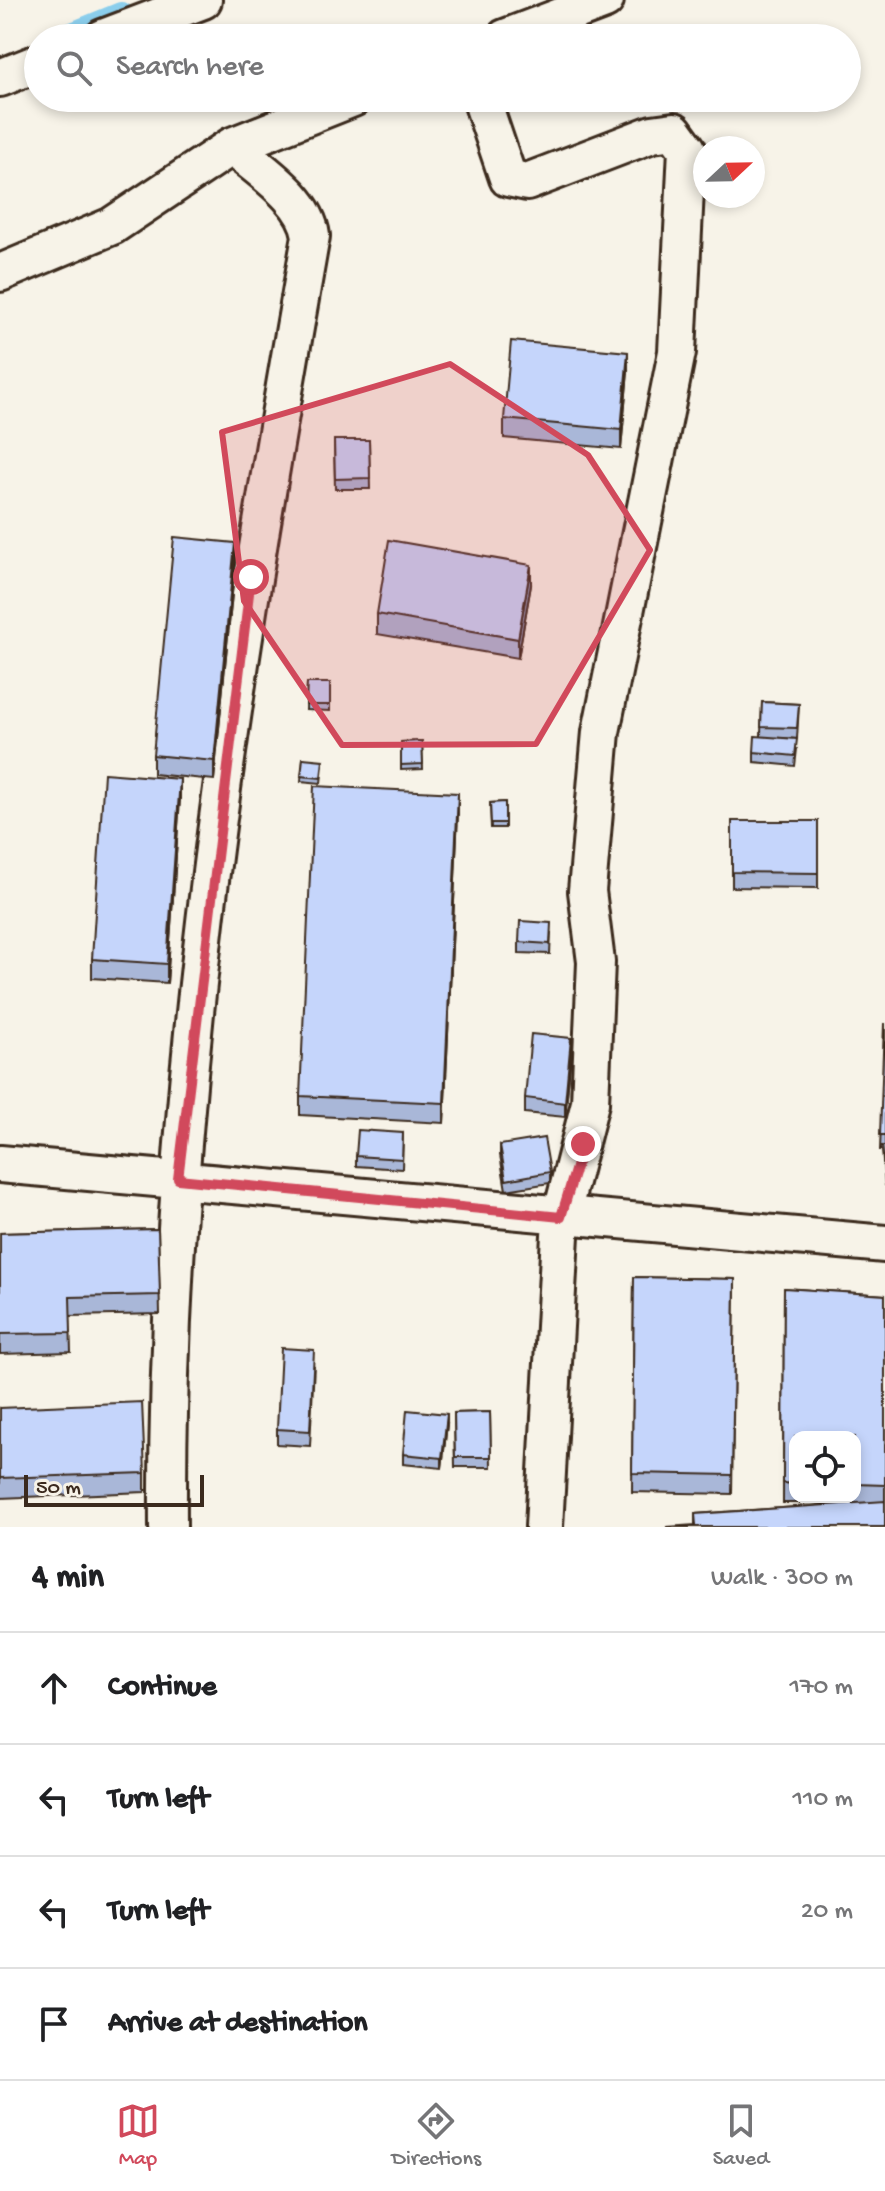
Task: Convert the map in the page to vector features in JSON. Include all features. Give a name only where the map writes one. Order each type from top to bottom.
[{"type":"street","points":[[140,24],[203,0]]},
{"type":"street","points":[[542,24],[605,0]]},
{"type":"street","points":[[0,78],[24,69]]},
{"type":"street","points":[[0,273],[112,226],[232,146],[318,112]]},
{"type":"street","points":[[486,112],[508,178],[527,182],[652,134],[674,131],[687,149],[677,352],[601,732],[587,891],[596,962],[590,1103],[561,1217],[544,1527]]},
{"type":"street","points":[[168,1527],[167,1443],[178,1179],[251,577],[311,236],[310,222],[297,204],[232,146]]},
{"type":"street","points":[[0,1164],[885,1244]]},
{"type":"highlighted area","points":[[450,364],[588,455],[650,550],[536,744],[342,745],[244,601],[222,432]]},
{"type":"building","points":[[511,341],[628,352],[621,430],[504,419]]},
{"type":"building","points":[[334,440],[369,440],[370,478],[335,479]]},
{"type":"building","points":[[174,537],[235,543],[214,761],[153,755]]},
{"type":"building","points":[[389,540],[531,565],[518,639],[377,614]]},
{"type":"building","points":[[307,683],[330,683],[330,705],[306,705]]},
{"type":"building","points":[[762,702],[799,704],[797,728],[761,727]]},
{"type":"building","points":[[755,736],[797,739],[795,756],[754,752]]},
{"type":"building","points":[[422,741],[423,764],[401,765],[401,742]]},
{"type":"building","points":[[303,758],[323,760],[321,778],[301,776]]},
{"type":"building","points":[[104,773],[180,779],[167,964],[92,959]]},
{"type":"building","points":[[314,786],[458,793],[444,1103],[300,1096]]},
{"type":"building","points":[[505,802],[505,823],[491,823],[490,803]]},
{"type":"building","points":[[732,821],[818,821],[818,873],[732,872]]},
{"type":"building","points":[[520,921],[551,923],[550,944],[519,942]]},
{"type":"building","points":[[884,1024],[885,1135],[880,1135]]},
{"type":"building","points":[[531,1034],[571,1038],[565,1103],[525,1098]]},
{"type":"building","points":[[358,1130],[403,1133],[402,1159],[356,1156]]},
{"type":"building","points":[[544,1138],[550,1172],[506,1180],[500,1145]]},
{"type":"building","points":[[882,1146],[885,1146],[885,1176]]},
{"type":"building","points":[[158,1229],[160,1295],[70,1297],[71,1333],[0,1334],[0,1233]]},
{"type":"building","points":[[634,1277],[735,1279],[732,1475],[632,1473]]},
{"type":"building","points":[[784,1288],[885,1295],[885,1485],[861,1484],[861,1431],[789,1431],[789,1484],[783,1483]]},
{"type":"building","points":[[281,1348],[314,1350],[310,1431],[277,1429]]},
{"type":"building","points":[[142,1402],[145,1473],[0,1478],[0,1408]]},
{"type":"building","points":[[407,1410],[447,1414],[442,1458],[403,1454]]},
{"type":"building","points":[[490,1412],[491,1457],[455,1457],[454,1413]]},
{"type":"building","points":[[885,1501],[885,1527],[666,1527],[696,1525],[695,1514]]},
{"type":"waterway","points":[[99,24],[121,15]]},
{"type":"route","points":[[251,577],[209,902],[178,1179],[561,1217],[583,1144]]}]
